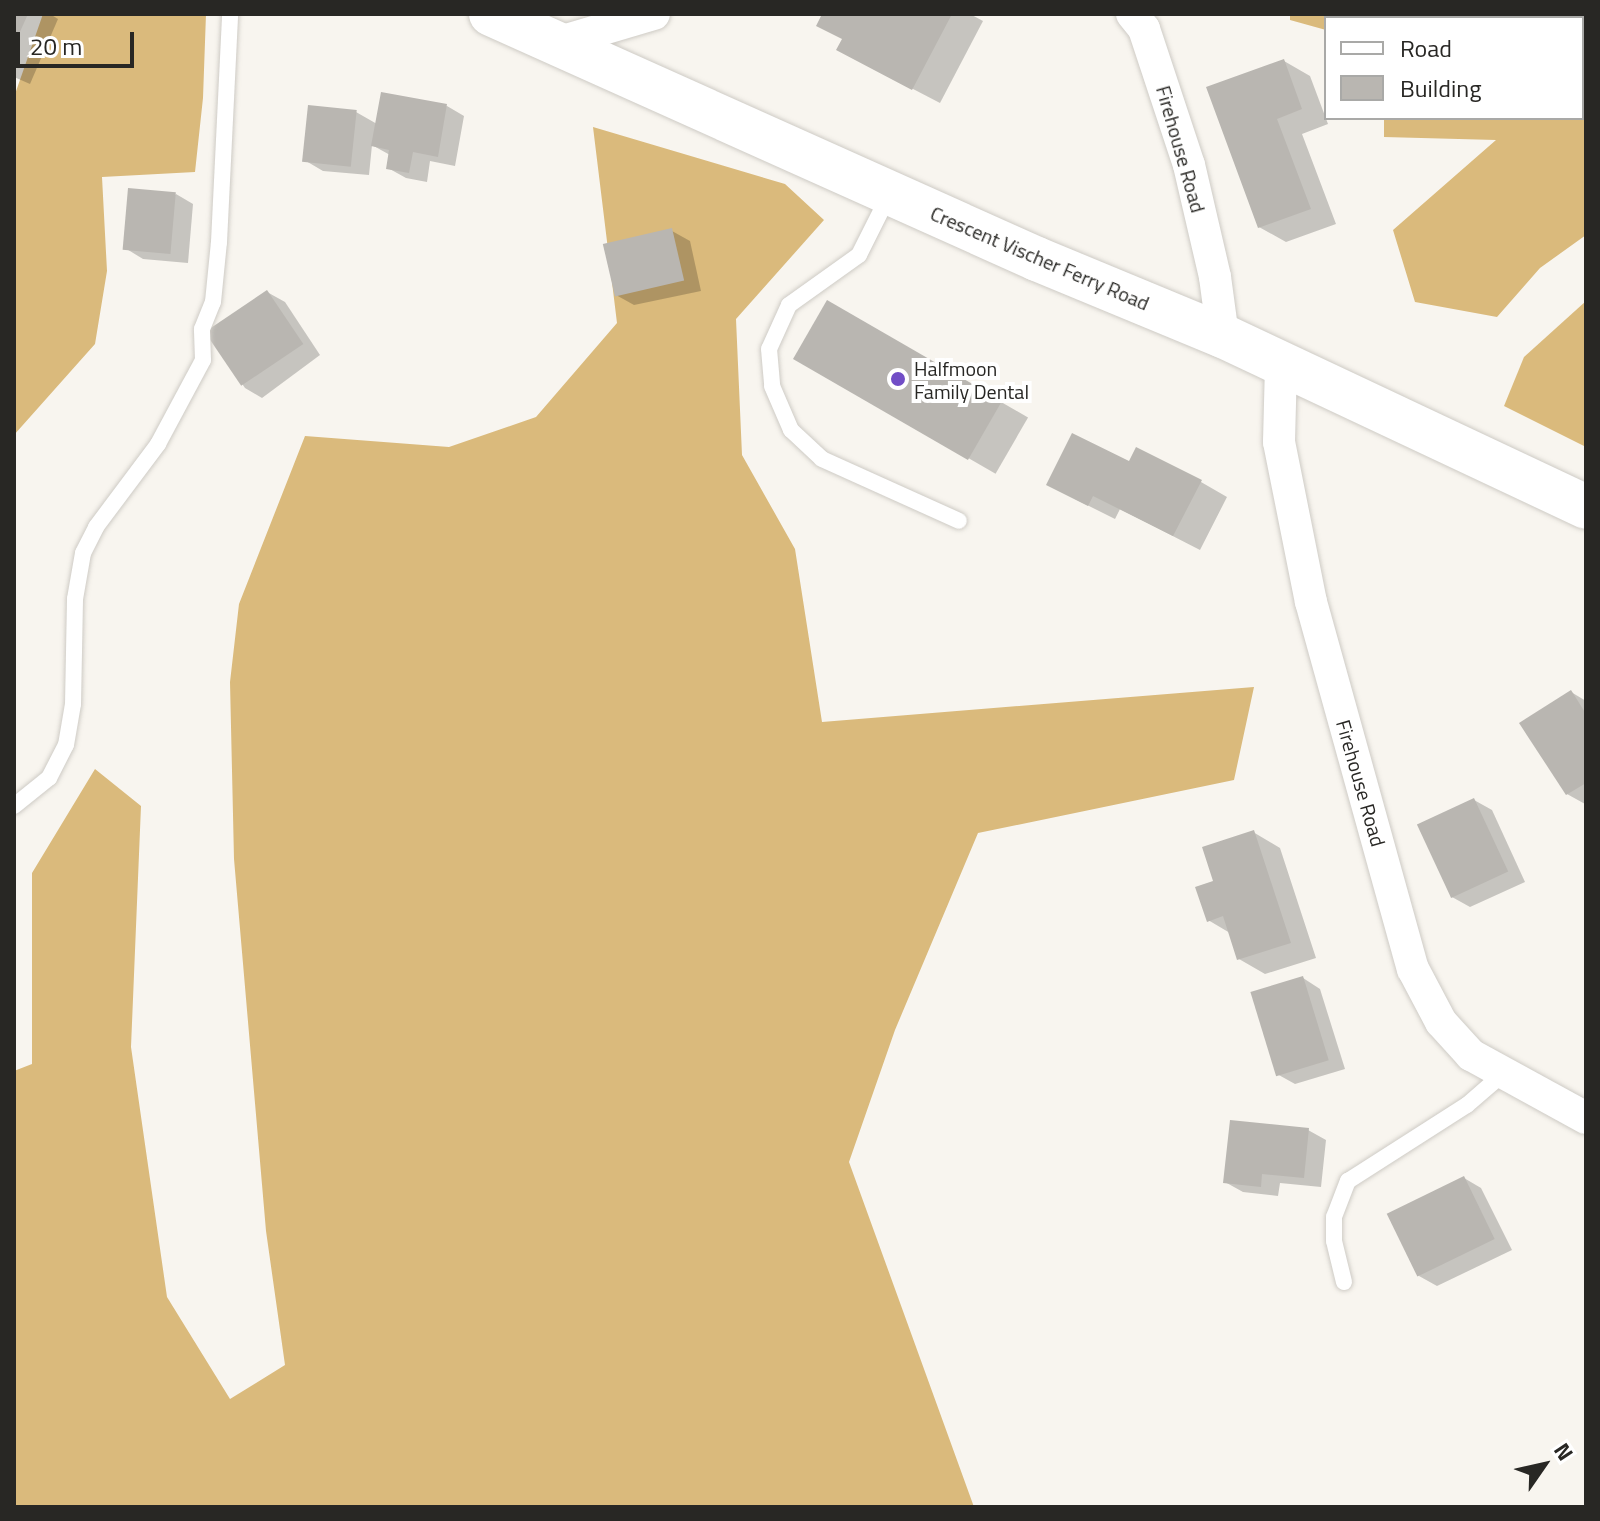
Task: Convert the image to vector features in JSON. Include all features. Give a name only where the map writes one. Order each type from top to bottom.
[{"type":"main road","name":"Crescent Vischer Ferry Road","points":[[491,14],[890,193],[1223,336],[1586,507]]},
{"type":"street","points":[[556,43],[654,14]]},
{"type":"street","name":"Firehouse Road","points":[[1132,14],[1144,29],[1189,165],[1215,277],[1223,336]]},
{"type":"street","name":"Firehouse Road","points":[[1281,365],[1279,442],[1311,602],[1413,969],[1441,1022],[1471,1055],[1586,1118]]},
{"type":"lane","points":[[14,806],[49,778],[66,745],[73,704],[75,599],[83,553],[96,527],[158,444],[203,360],[202,329],[213,302],[219,242],[230,14]]},
{"type":"lane","points":[[890,193],[859,255],[789,305],[769,349],[772,386],[791,430],[822,459],[959,521]]},
{"type":"lane","points":[[1344,1282],[1334,1241],[1334,1217],[1348,1181],[1467,1105],[1504,1073]]},
{"type":"shaded area","points":[[43,14],[206,14],[203,98],[195,172],[102,177],[107,271],[95,344],[14,435],[14,97]]},
{"type":"shaded area","points":[[1290,14],[1586,14],[1586,235],[1540,268],[1497,317],[1415,302],[1393,230],[1496,140],[1384,137],[1384,120],[1584,120],[1584,16],[1324,16],[1324,29],[1290,20]]},
{"type":"shaded area","points":[[593,127],[785,184],[824,220],[736,319],[742,455],[795,549],[822,722],[1254,687],[1234,780],[978,833],[895,1030],[849,1162],[974,1507],[14,1507],[14,1071],[32,1064],[32,873],[95,769],[141,806],[131,1047],[167,1297],[230,1399],[285,1365],[266,1231],[234,859],[230,682],[239,604],[305,436],[449,447],[536,417],[617,323]]},
{"type":"shaded area","points":[[1586,301],[1586,447],[1504,406],[1524,357]]},
{"type":"building","points":[[14,14],[28,14],[14,45]]},
{"type":"building","points":[[822,14],[952,14],[912,90],[836,50],[842,39],[816,26]]},
{"type":"building","points":[[1284,59],[1302,109],[1277,119],[1311,209],[1258,228],[1206,87]]},
{"type":"building","points":[[381,92],[447,104],[438,157],[413,152],[409,173],[386,169],[389,150],[371,146]]},
{"type":"building","points":[[308,105],[357,110],[351,167],[302,162]]},
{"type":"building","points":[[128,188],[176,192],[170,254],[123,250]]},
{"type":"building","points":[[672,228],[684,281],[615,297],[603,244]]},
{"type":"building","points":[[267,290],[303,344],[241,386],[205,332]]},
{"type":"building","name":"Halfmoon Family Dental","points":[[827,300],[1002,401],[968,460],[793,359]]},
{"type":"building","points":[[1072,433],[1129,461],[1136,447],[1202,480],[1173,536],[1093,496],[1088,506],[1046,485]]},
{"type":"building","points":[[1571,690],[1586,714],[1586,783],[1566,795],[1519,723]]},
{"type":"building","points":[[1474,798],[1508,871],[1451,898],[1417,825]]},
{"type":"building","points":[[1254,830],[1291,943],[1237,960],[1223,916],[1207,922],[1195,887],[1213,881],[1202,847]]},
{"type":"building","points":[[1303,976],[1329,1060],[1276,1076],[1250,992]]},
{"type":"building","points":[[1230,1120],[1309,1128],[1304,1178],[1262,1174],[1261,1187],[1223,1183]]},
{"type":"building","points":[[1464,1176],[1495,1239],[1417,1277],[1387,1214]]},
{"type":"place","name":"Halfmoon Family Dental","points":[[898,379]]}]
